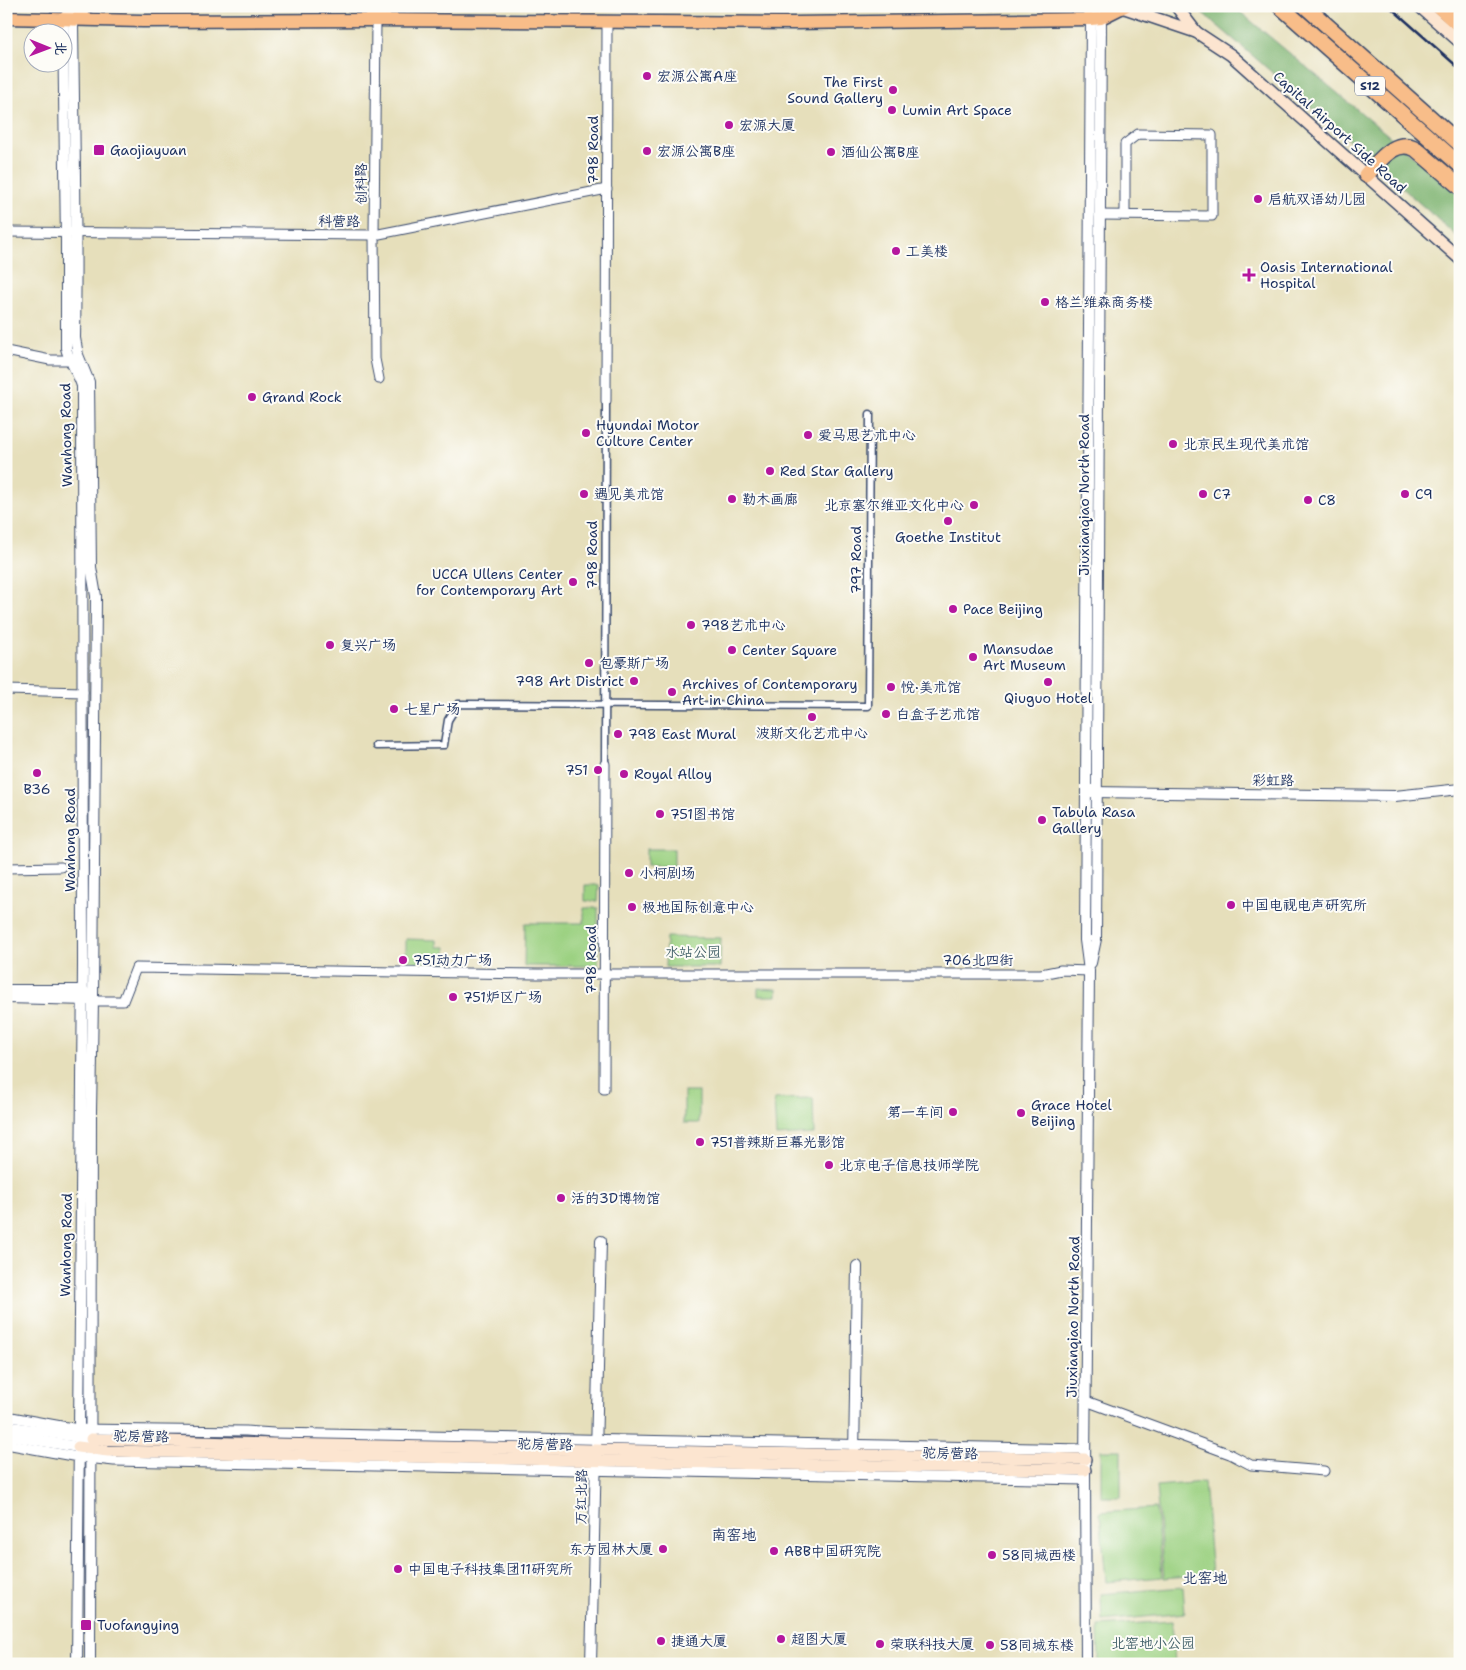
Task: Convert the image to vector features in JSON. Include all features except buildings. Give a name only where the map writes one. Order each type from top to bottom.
[{"type":"highway","name":"S12","points":[[1280,6],[1460,165]]},
{"type":"highway","name":"S12","points":[[1305,6],[1460,144]]},
{"type":"highway","points":[[1438,6],[1460,26]]},
{"type":"highway","points":[[1366,175],[1397,146],[1409,145],[1460,188]]},
{"type":"main road","points":[[68,20],[74,6]]},
{"type":"main road","points":[[68,20],[88,6]]},
{"type":"main road","points":[[1176,6],[1196,32]]},
{"type":"main road","points":[[1419,6],[1460,42]]},
{"type":"main road","points":[[6,18],[68,20],[793,23],[1096,19],[1122,7],[1196,32]]},
{"type":"main road","name":"Capital Airport Side Road","points":[[1196,32],[1231,55],[1460,259]]},
{"type":"main road","name":"驼房营路","points":[[78,1443],[91,1444],[117,1451],[595,1455],[1085,1465]]},
{"type":"main road","name":"驼房营路","points":[[595,1455],[854,1450],[1085,1465]]},
{"type":"street","points":[[1087,6],[1096,19]]},
{"type":"street","name":"Jiuxianqiao North Road","points":[[1091,792],[1099,215],[1096,19]]},
{"type":"street","name":"Jiuxianqiao North Road","points":[[1086,1664],[1085,1465],[1089,971],[1096,939],[1091,792],[1096,19]]},
{"type":"street","name":"Wanhong Road","points":[[68,20],[74,190],[66,348],[68,360],[78,374],[82,386],[83,995],[76,1664]]},
{"type":"street","name":"创科路","points":[[376,20],[375,359],[379,379]]},
{"type":"street","name":"798 Road","points":[[604,1088],[607,22]]},
{"type":"street","points":[[1099,215],[1125,216],[1212,216],[1212,135],[1138,134],[1125,144],[1125,216]]},
{"type":"street","name":"科营路","points":[[6,232],[374,235],[607,189]]},
{"type":"street","name":"Wanhong Road","points":[[71,232],[75,338],[78,355],[89,382],[90,567],[96,596],[94,1001],[91,1111],[90,1664]]},
{"type":"street","points":[[6,351],[50,360],[68,360]]},
{"type":"street","name":"797 Road","points":[[605,705],[868,706],[870,414]]},
{"type":"street","points":[[6,690],[83,692]]},
{"type":"street","points":[[376,746],[444,745],[448,720],[458,704],[605,705]]},
{"type":"street","name":"彩虹路","points":[[1091,792],[1395,796],[1460,789]]},
{"type":"street","points":[[6,868],[61,867]]},
{"type":"street","name":"706北四街","points":[[94,1001],[123,1001],[136,968],[504,974],[1041,974],[1061,970],[1089,971]]},
{"type":"street","points":[[6,990],[83,995],[94,1001]]},
{"type":"street","points":[[6,998],[83,995]]},
{"type":"street","name":"万红北路","points":[[591,1664],[601,1241]]},
{"type":"street","points":[[854,1450],[857,1266]]},
{"type":"street","points":[[1086,1401],[1230,1454],[1251,1465],[1324,1471]]},
{"type":"street","points":[[6,1416],[78,1443]]},
{"type":"street","name":"驼房营路","points":[[6,1426],[78,1443]]},
{"type":"street","points":[[6,1444],[91,1444],[246,1431],[595,1455]]},
{"type":"street","name":"驼房营路","points":[[6,1435],[78,1443]]},
{"type":"green space","points":[[1205,6],[1233,6],[1460,195],[1460,239],[1199,10]]},
{"type":"green space","points":[[646,849],[674,849],[674,867],[646,867]]},
{"type":"green space","points":[[585,885],[599,885],[598,901],[585,901]]},
{"type":"green space","points":[[584,908],[598,908],[598,966],[524,966],[525,923],[584,923]]},
{"type":"green space","name":"水站公园","points":[[666,937],[721,938],[720,967],[665,967]]},
{"type":"green space","points":[[406,939],[437,940],[437,947],[446,947],[446,963],[406,962]]},
{"type":"green space","points":[[758,988],[777,989],[777,996],[758,996]]},
{"type":"green space","points":[[684,1092],[699,1092],[699,1123],[684,1123]]},
{"type":"green space","points":[[813,1098],[814,1134],[776,1136],[774,1099]]},
{"type":"green space","points":[[1101,1450],[1121,1450],[1121,1497],[1101,1497]]},
{"type":"green space","points":[[1204,1482],[1212,1574],[1164,1578],[1156,1486]]},
{"type":"green space","points":[[1156,1508],[1162,1577],[1106,1582],[1100,1512]]},
{"type":"green space","points":[[1183,1587],[1185,1613],[1102,1621],[1101,1594]]},
{"type":"green space","name":"北窑地小公园","points":[[1172,1621],[1175,1664],[1099,1664],[1098,1626]]},
{"type":"railway","points":[[1389,6],[1460,69]]},
{"type":"place","name":"宏源公寓A座","points":[[647,76]]},
{"type":"place","name":"The First Sound Gallery","points":[[893,90]]},
{"type":"place","name":"Lumin Art Space","points":[[892,110]]},
{"type":"place","name":"宏源大厦","points":[[729,125]]},
{"type":"place","name":"Gaojiayuan","points":[[99,150]]},
{"type":"place","name":"宏源公寓B座","points":[[647,151]]},
{"type":"place","name":"酒仙公寓B座","points":[[831,152]]},
{"type":"place","name":"启航双语幼儿园","points":[[1258,199]]},
{"type":"place","name":"工美楼","points":[[896,251]]},
{"type":"place","name":"Oasis International Hospital","points":[[1249,275]]},
{"type":"place","name":"格兰维森商务楼","points":[[1045,302]]},
{"type":"place","name":"Grand Rock","points":[[252,397]]},
{"type":"place","name":"Hyundai Motor Culture Center","points":[[586,433]]},
{"type":"place","name":"爱马思艺术中心","points":[[808,435]]},
{"type":"place","name":"北京民生现代美术馆","points":[[1173,444]]},
{"type":"place","name":"Red Star Gallery","points":[[770,471]]},
{"type":"place","name":"遇见美术馆","points":[[584,494]]},
{"type":"place","name":"C7","points":[[1203,494]]},
{"type":"place","name":"C9","points":[[1405,494]]},
{"type":"place","name":"勒木画廊","points":[[732,499]]},
{"type":"place","name":"C8","points":[[1308,500]]},
{"type":"place","name":"北京塞尔维亚文化中心","points":[[974,505]]},
{"type":"place","name":"Goethe Institut","points":[[948,521]]},
{"type":"place","name":"UCCA Ullens Center for Contemporary Art","points":[[573,582]]},
{"type":"place","name":"Pace Beijing","points":[[953,609]]},
{"type":"place","name":"798艺术中心","points":[[691,625]]},
{"type":"place","name":"复兴广场","points":[[330,645]]},
{"type":"place","name":"Center Square","points":[[732,650]]},
{"type":"place","name":"Mansudae Art Museum","points":[[973,657]]},
{"type":"place","name":"包豪斯广场","points":[[589,663]]},
{"type":"place","name":"798 Art District","points":[[634,681]]},
{"type":"place","name":"Qiuguo Hotel","points":[[1048,682]]},
{"type":"place","name":"悦·美术馆","points":[[891,687]]},
{"type":"place","name":"Archives of Contemporary Art in China","points":[[672,692]]},
{"type":"place","name":"七星广场","points":[[394,709]]},
{"type":"place","name":"白盒子艺术馆","points":[[886,714]]},
{"type":"place","name":"波斯文化艺术中心","points":[[812,717]]},
{"type":"place","name":"798 East Mural","points":[[618,734]]},
{"type":"place","name":"751","points":[[598,770]]},
{"type":"place","name":"B36","points":[[37,773]]},
{"type":"place","name":"Royal Alloy","points":[[624,774]]},
{"type":"place","name":"751图书馆","points":[[660,814]]},
{"type":"place","name":"Tabula Rasa Gallery","points":[[1042,820]]},
{"type":"place","name":"小柯剧场","points":[[629,873]]},
{"type":"place","name":"中国电视电声研究所","points":[[1231,905]]},
{"type":"place","name":"极地国际创意中心","points":[[632,907]]},
{"type":"place","name":"751动力广场","points":[[403,960]]},
{"type":"place","name":"751炉区广场","points":[[453,997]]},
{"type":"place","name":"第一车间","points":[[953,1112]]},
{"type":"place","name":"Grace Hotel Beijing","points":[[1021,1113]]},
{"type":"place","name":"751普辣斯巨幕光影馆","points":[[700,1142]]},
{"type":"place","name":"北京电子信息技师学院","points":[[829,1165]]},
{"type":"place","name":"活的3D博物馆","points":[[561,1198]]},
{"type":"place","name":"东方园林大厦","points":[[663,1549]]},
{"type":"place","name":"ABB中国研究院","points":[[774,1551]]},
{"type":"place","name":"58同城西楼","points":[[992,1555]]},
{"type":"place","name":"中国电子科技集团11研究所","points":[[398,1569]]},
{"type":"place","name":"Tuofangying","points":[[86,1625]]},
{"type":"place","name":"超图大厦","points":[[781,1639]]},
{"type":"place","name":"捷通大厦","points":[[661,1641]]},
{"type":"place","name":"荣联科技大厦","points":[[880,1644]]},
{"type":"place","name":"58同城东楼","points":[[990,1645]]},
{"type":"district","name":"南窑地","points":[[734,1535]]},
{"type":"district","name":"北窑地","points":[[1205,1578]]}]
